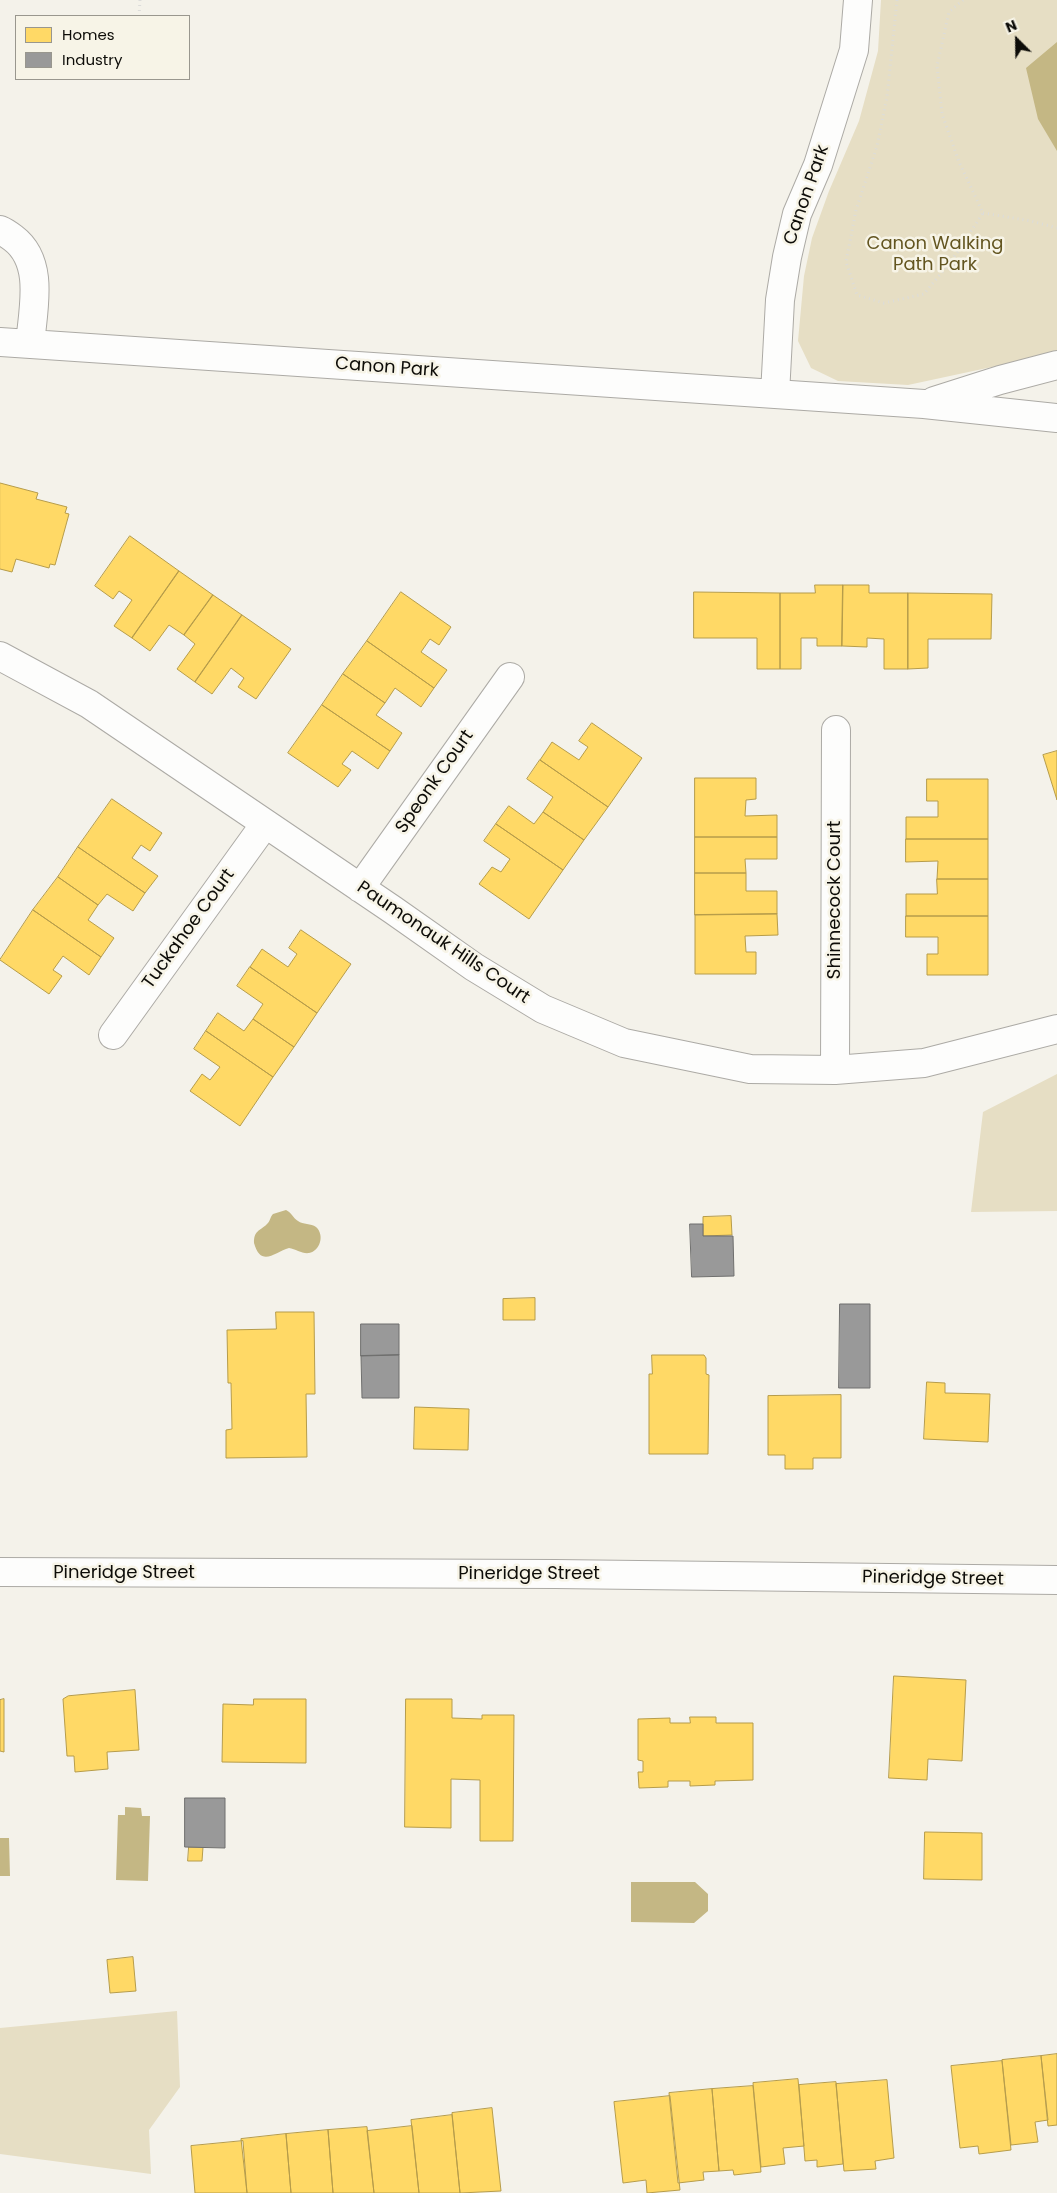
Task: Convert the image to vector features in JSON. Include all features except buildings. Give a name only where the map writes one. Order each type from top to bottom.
[{"type":"street","name":"Canon Park","points":[[775,394],[780,300],[786,257],[798,214],[818,165],[854,50],[858,0]]},
{"type":"street","points":[[0,230],[24,246],[34,269],[35,294],[30,344]]},
{"type":"street","name":"Canon Park","points":[[0,342],[924,404],[1057,418]]},
{"type":"street","points":[[924,404],[1057,365]]},
{"type":"street","name":"Paumonauk Hills Court","points":[[0,656],[89,704],[474,967],[543,1009],[624,1043],[750,1069],[835,1070],[924,1063],[1057,1029]]},
{"type":"street","name":"Speonk Court","points":[[360,888],[510,677]]},
{"type":"street","name":"Shinnecock Court","points":[[835,1070],[836,730]]},
{"type":"street","name":"Tuckahoe Court","points":[[113,1035],[265,824]]},
{"type":"street","name":"Pineridge Street","points":[[0,1572],[546,1574],[1057,1580]]},
{"type":"path","points":[[139,15],[140,0]]},
{"type":"path","points":[[897,0],[887,97],[876,146],[856,210],[846,262],[857,295],[884,303],[924,294],[952,260],[983,213]]},
{"type":"path","points":[[963,0],[949,12],[937,66],[942,114],[959,162],[983,213]]},
{"type":"path","points":[[983,213],[1031,221],[1057,228]]},
{"type":"green space","name":"Canon Walking Path Park","points":[[881,0],[1057,0],[1057,353],[908,385],[838,381],[811,368],[798,341],[804,276],[812,238],[829,191],[859,121],[878,51]]},
{"type":"green space","points":[[1057,1074],[1057,1211],[971,1212],[983,1112]]},
{"type":"green space","points":[[177,2011],[180,2087],[149,2130],[151,2174],[0,2154],[0,2028]]},
{"type":"shaded area","points":[[1057,42],[1057,151],[1038,119],[1026,68]]},
{"type":"shaded area","points":[[286,1210],[296,1220],[312,1225],[319,1230],[321,1238],[318,1246],[313,1252],[309,1253],[289,1248],[269,1256],[264,1257],[260,1255],[254,1243],[256,1233],[268,1223],[273,1214]]},
{"type":"shaded area","points":[[125,1807],[141,1808],[142,1816],[150,1816],[148,1881],[116,1880],[118,1815],[125,1815]]},
{"type":"shaded area","points":[[0,1838],[9,1838],[10,1876],[0,1876]]},
{"type":"shaded area","points":[[631,1882],[695,1882],[708,1894],[708,1911],[694,1923],[631,1922]]}]
